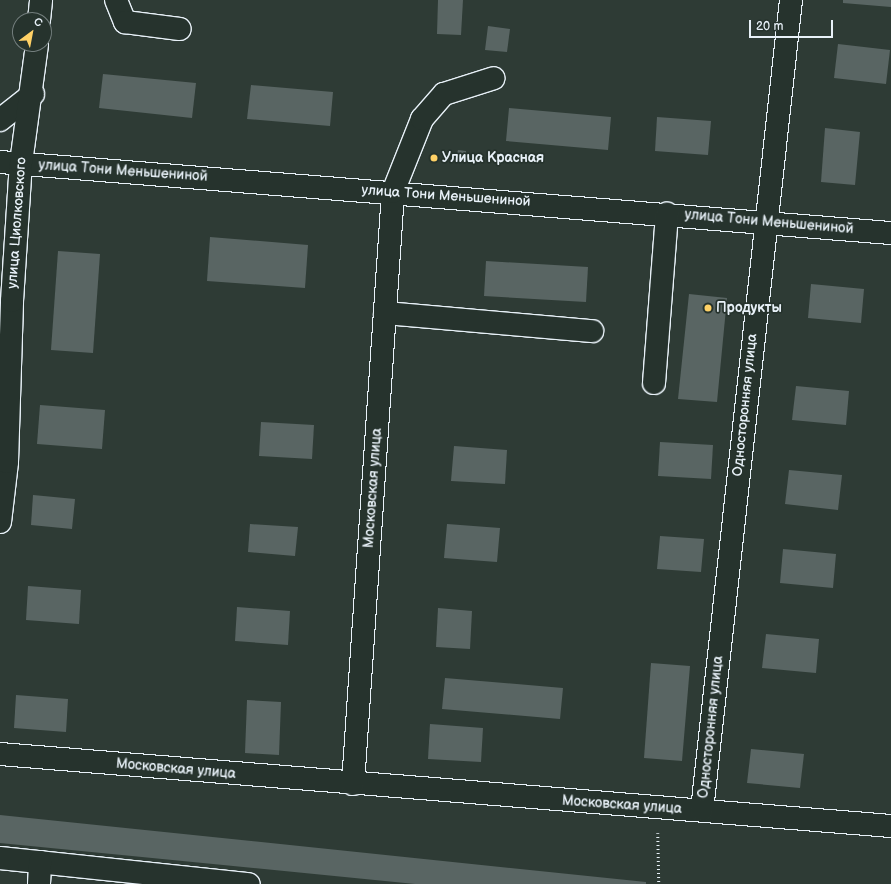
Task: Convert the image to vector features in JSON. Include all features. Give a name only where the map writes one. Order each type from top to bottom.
[{"type":"street","points":[[40,12],[41,0]]},
{"type":"street","points":[[116,0],[125,22],[180,29]]},
{"type":"street","name":"Односторонняя улица","points":[[702,810],[765,221],[791,0]]},
{"type":"street","name":"улица Циолковского","points":[[0,522],[7,462],[12,301],[10,162],[33,94],[36,52]]},
{"type":"street","name":"Московская улица","points":[[353,784],[394,192],[422,119],[444,94],[494,78]]},
{"type":"street","points":[[0,120],[33,94]]},
{"type":"street","name":"улица Тони Меньшениной","points":[[10,162],[667,213],[891,233]]},
{"type":"street","points":[[654,383],[667,213]]},
{"type":"street","points":[[385,313],[592,331]]},
{"type":"street","name":"Московская улица","points":[[0,754],[353,784],[659,808],[702,810],[891,826]]},
{"type":"street","points":[[0,858],[40,862],[127,878],[249,884]]},
{"type":"street","points":[[39,884],[40,862]]},
{"type":"path","points":[[658,884],[659,808]]},
{"type":"building","points":[[438,0],[463,0],[461,35],[437,34]]},
{"type":"building","points":[[843,0],[891,0],[891,7],[843,3]]},
{"type":"building","points":[[488,26],[510,29],[507,52],[485,50]]},
{"type":"building","points":[[838,44],[890,50],[886,84],[834,78]]},
{"type":"building","points":[[103,74],[196,83],[192,118],[99,108]]},
{"type":"building","points":[[251,85],[333,92],[330,126],[247,119]]},
{"type":"building","points":[[509,108],[611,117],[608,150],[506,141]]},
{"type":"building","points":[[657,117],[711,121],[708,155],[655,151]]},
{"type":"building","points":[[825,128],[860,132],[855,185],[821,182]]},
{"type":"building","points":[[458,150],[466,151],[466,154],[457,154]]},
{"type":"building","points":[[210,237],[308,245],[305,288],[207,281]]},
{"type":"building","points":[[58,251],[100,254],[93,353],[51,350]]},
{"type":"building","points":[[486,261],[588,267],[586,302],[484,296]]},
{"type":"building","points":[[811,284],[864,289],[861,323],[808,318]]},
{"type":"building","points":[[689,294],[727,298],[717,402],[678,399]]},
{"type":"building","points":[[796,386],[849,391],[846,425],[792,420]]},
{"type":"building","points":[[40,405],[105,410],[102,449],[37,444]]},
{"type":"building","points":[[261,422],[314,425],[312,459],[259,456]]},
{"type":"building","points":[[660,442],[713,445],[711,479],[658,476]]},
{"type":"building","points":[[454,446],[507,450],[505,484],[451,481]]},
{"type":"building","points":[[789,470],[842,475],[838,510],[785,504]]},
{"type":"building","points":[[33,495],[75,499],[72,529],[31,525]]},
{"type":"building","points":[[250,524],[298,527],[295,556],[248,552]]},
{"type":"building","points":[[447,524],[500,528],[497,562],[444,558]]},
{"type":"building","points":[[660,536],[704,539],[701,572],[657,569]]},
{"type":"building","points":[[783,549],[836,554],[833,588],[780,583]]},
{"type":"building","points":[[28,586],[81,590],[79,624],[26,620]]},
{"type":"building","points":[[237,607],[290,611],[288,645],[235,641]]},
{"type":"building","points":[[438,608],[472,611],[470,649],[436,647]]},
{"type":"building","points":[[766,634],[819,639],[816,673],[762,668]]},
{"type":"building","points":[[651,663],[690,666],[682,761],[644,758]]},
{"type":"building","points":[[445,678],[563,688],[560,719],[442,709]]},
{"type":"building","points":[[16,695],[68,699],[66,732],[14,728]]},
{"type":"building","points":[[247,700],[281,702],[279,755],[245,753]]},
{"type":"building","points":[[430,724],[483,728],[481,762],[428,759]]},
{"type":"building","points":[[751,749],[804,754],[800,788],[747,783]]},
{"type":"building","points":[[0,815],[646,882],[646,884],[415,884],[0,843]]},
{"type":"place","name":"Улица Красная","points":[[434,158]]},
{"type":"place","name":"Продукты","points":[[708,308]]}]
